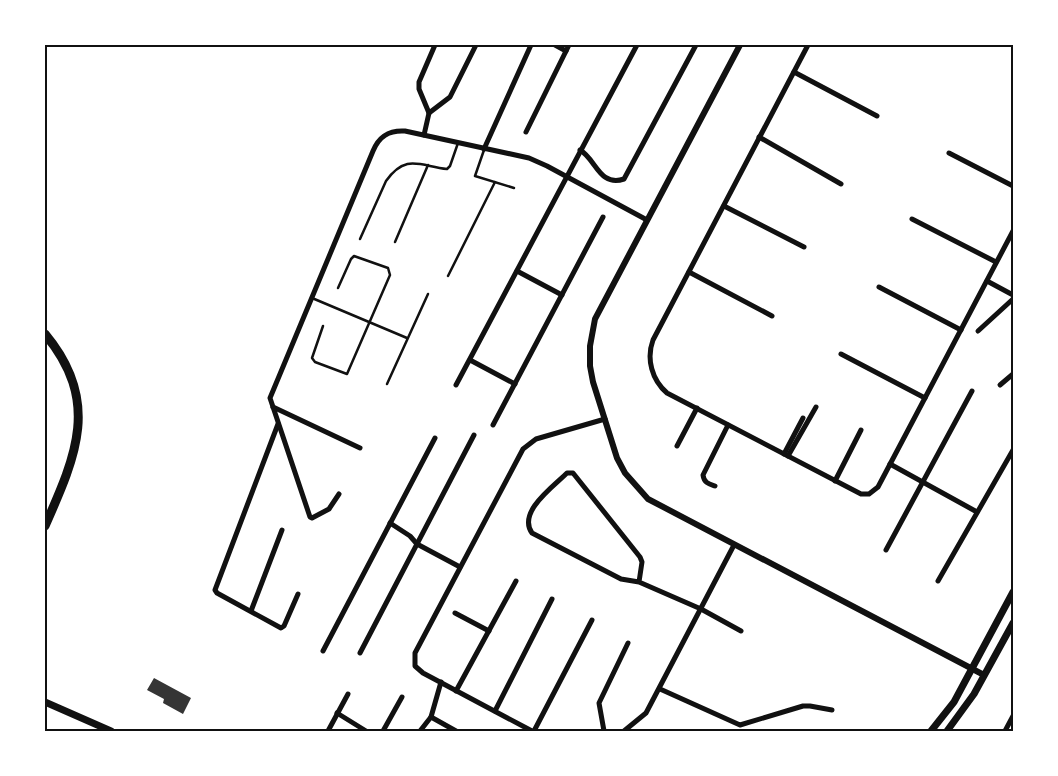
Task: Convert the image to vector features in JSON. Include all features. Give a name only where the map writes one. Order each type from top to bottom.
[{"type":"highway","points":[[45,334],[59,353],[69,372],[76,395],[79,420],[76,445],[67,477],[45,526]]},
{"type":"main road","points":[[930,731],[954,702],[1013,592]]},
{"type":"main road","points":[[947,731],[974,694],[1013,622]]},
{"type":"main road","points":[[45,702],[111,731]]},
{"type":"main road","points":[[73,714],[100,731]]},
{"type":"street","points":[[424,135],[429,113],[419,89],[419,82],[435,45]]},
{"type":"street","points":[[429,113],[450,97],[476,45]]},
{"type":"street","points":[[484,149],[531,45]]},
{"type":"street","points":[[554,45],[566,51]]},
{"type":"street","points":[[526,132],[569,45]]},
{"type":"street","points":[[456,385],[637,45]]},
{"type":"street","points":[[580,150],[589,156],[597,171],[602,175],[618,180],[624,179],[696,45]]},
{"type":"street","points":[[740,45],[595,319],[590,366],[593,382],[617,458],[625,473],[645,496],[734,545],[984,675]]},
{"type":"street","points":[[808,45],[653,340],[650,357],[659,385],[668,393],[835,481],[861,494],[869,494],[878,487],[1013,232]]},
{"type":"street","points":[[794,72],[877,116]]},
{"type":"street","points":[[339,494],[329,509],[312,518],[310,517],[270,398],[372,151],[381,137],[397,130],[529,158],[648,220]]},
{"type":"street","points":[[759,137],[841,184]]},
{"type":"street","points":[[948,153],[1013,186]]},
{"type":"street","points":[[724,206],[804,247]]},
{"type":"street","points":[[492,425],[603,217]]},
{"type":"street","points":[[912,219],[996,262]]},
{"type":"street","points":[[517,271],[562,295]]},
{"type":"street","points":[[689,272],[772,316]]},
{"type":"street","points":[[978,332],[1013,297],[987,281]]},
{"type":"street","points":[[879,287],[961,330]]},
{"type":"street","points":[[841,354],[925,398]]},
{"type":"street","points":[[470,360],[515,384]]},
{"type":"street","points":[[1000,385],[1013,374]]},
{"type":"street","points":[[886,550],[972,390]]},
{"type":"street","points":[[786,455],[816,406]]},
{"type":"street","points":[[273,407],[360,448]]},
{"type":"street","points":[[677,446],[697,408]]},
{"type":"street","points":[[786,455],[803,418]]},
{"type":"street","points":[[592,620],[533,731],[419,670],[415,666],[414,657],[429,625],[523,449],[536,439],[605,419]]},
{"type":"street","points":[[278,423],[215,590],[217,593],[250,611],[283,627],[298,594]]},
{"type":"street","points":[[715,486],[707,483],[703,476],[728,424]]},
{"type":"street","points":[[835,481],[861,430]]},
{"type":"street","points":[[360,653],[474,435]]},
{"type":"street","points":[[323,651],[435,438]]},
{"type":"street","points":[[938,581],[1013,450]]},
{"type":"street","points":[[890,464],[977,512]]},
{"type":"street","points":[[639,582],[642,562],[640,557],[573,473],[567,473],[531,510],[528,525],[532,533],[621,579],[639,582],[701,609],[741,631]]},
{"type":"street","points":[[390,523],[410,536],[417,544],[460,567]]},
{"type":"street","points":[[250,611],[282,530]]},
{"type":"street","points":[[624,731],[646,713],[734,545]]},
{"type":"street","points":[[456,690],[516,581]]},
{"type":"street","points":[[495,711],[552,599]]},
{"type":"street","points":[[455,613],[489,631]]},
{"type":"street","points":[[604,731],[599,703],[628,643]]},
{"type":"street","points":[[420,731],[431,717],[441,682]]},
{"type":"street","points":[[660,689],[740,725],[803,706],[832,710]]},
{"type":"street","points":[[328,731],[348,694]]},
{"type":"street","points":[[383,731],[402,698]]},
{"type":"street","points":[[338,713],[366,731]]},
{"type":"street","points":[[1005,731],[1013,716]]},
{"type":"street","points":[[431,717],[456,731]]},
{"type":"lane","points":[[360,239],[391,174],[407,164],[416,162],[446,169],[449,168],[458,143]]},
{"type":"lane","points":[[484,149],[475,176],[514,188]]},
{"type":"lane","points":[[395,242],[428,165]]},
{"type":"lane","points":[[448,276],[495,182]]},
{"type":"lane","points":[[323,326],[312,358],[315,362],[347,374],[390,275],[388,268],[354,256],[338,288]]},
{"type":"lane","points":[[387,384],[428,294]]},
{"type":"lane","points":[[311,298],[407,338]]},
{"type":"building","points":[[154,678],[191,698],[183,714],[163,703],[164,699],[147,690]]}]
